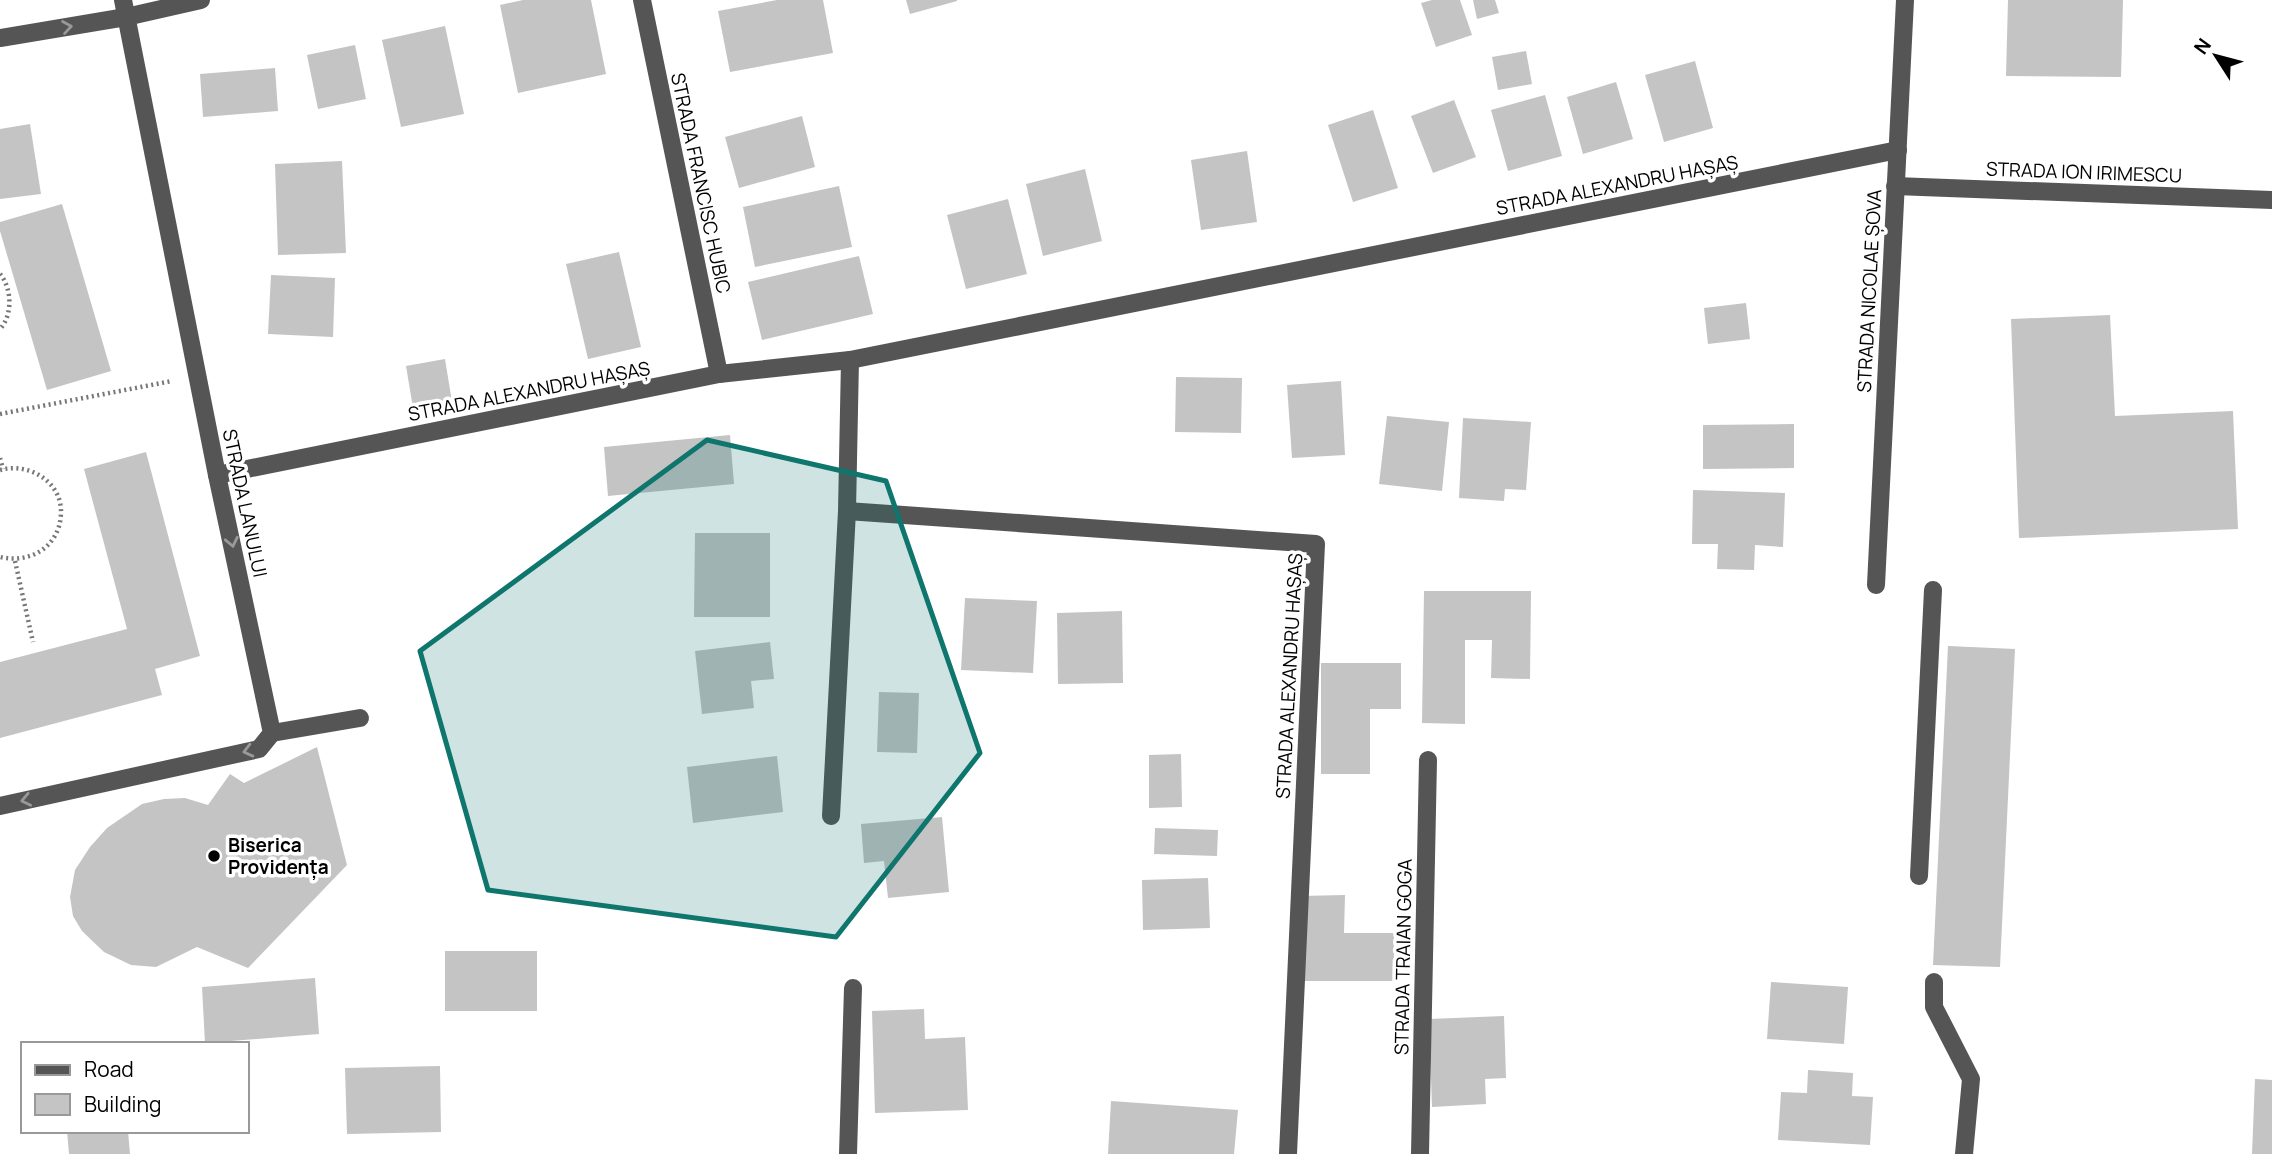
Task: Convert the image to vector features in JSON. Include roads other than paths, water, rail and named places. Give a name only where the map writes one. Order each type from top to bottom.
[{"type":"street","points":[[0,38],[125,8],[201,0]]},
{"type":"street","name":"STRADA FRANCISC HUBIC","points":[[642,0],[719,374]]},
{"type":"street","name":"STRADA NICOLAE ȘOVA","points":[[1875,585],[1905,0]]},
{"type":"street","name":"STRADA LANULUI","points":[[125,8],[217,475],[272,733]]},
{"type":"street","name":"STRADA ALEXANDRU HAȘAȘ","points":[[217,475],[719,374],[850,360],[1898,150]]},
{"type":"street","name":"STRADA ION IRIMESCU","points":[[1895,186],[2272,200]]},
{"type":"street","points":[[831,816],[846,511],[850,360]]},
{"type":"street","name":"STRADA ALEXANDRU HAȘAȘ","points":[[846,511],[1316,544],[1289,1154]]},
{"type":"street","points":[[1919,876],[1933,590]]},
{"type":"street","points":[[0,806],[259,749],[272,733],[360,718]]},
{"type":"street","name":"STRADA TRAIAN GOGA","points":[[1420,1154],[1428,760]]},
{"type":"street","points":[[1934,982],[1934,1007],[1971,1079],[1964,1154]]},
{"type":"street","points":[[848,1154],[853,988]]},
{"type":"place","name":"Biserica Providența","points":[[214,856]]}]
